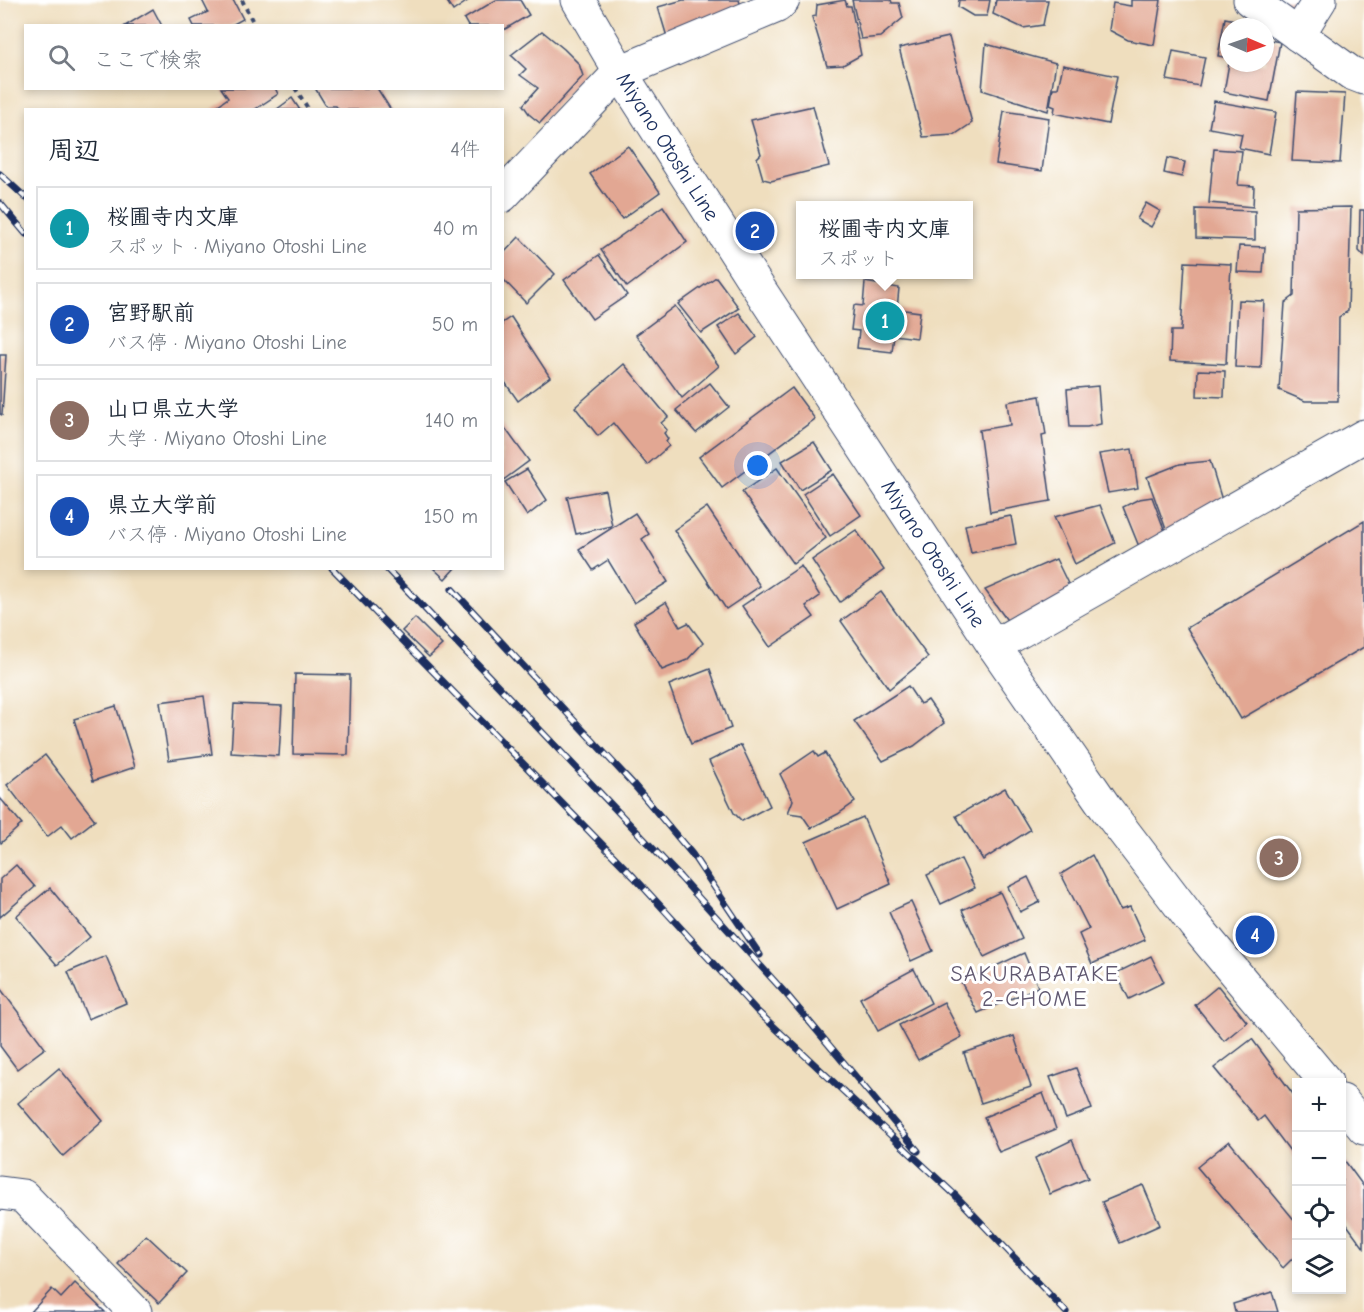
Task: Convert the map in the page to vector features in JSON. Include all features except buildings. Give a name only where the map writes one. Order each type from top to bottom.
[{"type":"main road","name":"Miyano Otoshi Line","points":[[578,0],[620,72],[760,291],[994,646],[1105,807],[1188,916],[1322,1078]]},
{"type":"main road","points":[[504,194],[620,72],[777,6],[783,0]]},
{"type":"main road","points":[[1250,0],[1351,73],[1364,78]]},
{"type":"main road","points":[[1298,34],[1320,0]]},
{"type":"main road","points":[[994,646],[1364,436]]},
{"type":"main road","points":[[1346,1107],[1364,1128]]},
{"type":"main road","points":[[0,1193],[23,1196],[135,1312]]},
{"type":"path","points":[[242,0],[254,24]]},
{"type":"path","points":[[296,90],[308,108]]},
{"type":"railway","points":[[0,174],[24,196]]},
{"type":"railway","points":[[0,203],[24,232]]},
{"type":"railway","points":[[334,570],[634,877],[756,1010],[955,1195],[1066,1312]]},
{"type":"railway","points":[[388,570],[680,877],[787,995],[918,1151]]},
{"type":"railway","points":[[452,589],[634,785],[692,854],[760,955]]},
{"type":"place","name":"宮野駅前","points":[[755,231]]},
{"type":"place","name":"桜圃寺内文庫","points":[[885,321]]},
{"type":"place","name":"山口県立大学","points":[[1279,858]]},
{"type":"place","name":"県立大学前","points":[[1255,935]]},
{"type":"district","name":"SAKURABATAKE 2-CHOME","points":[[1035,986]]}]
